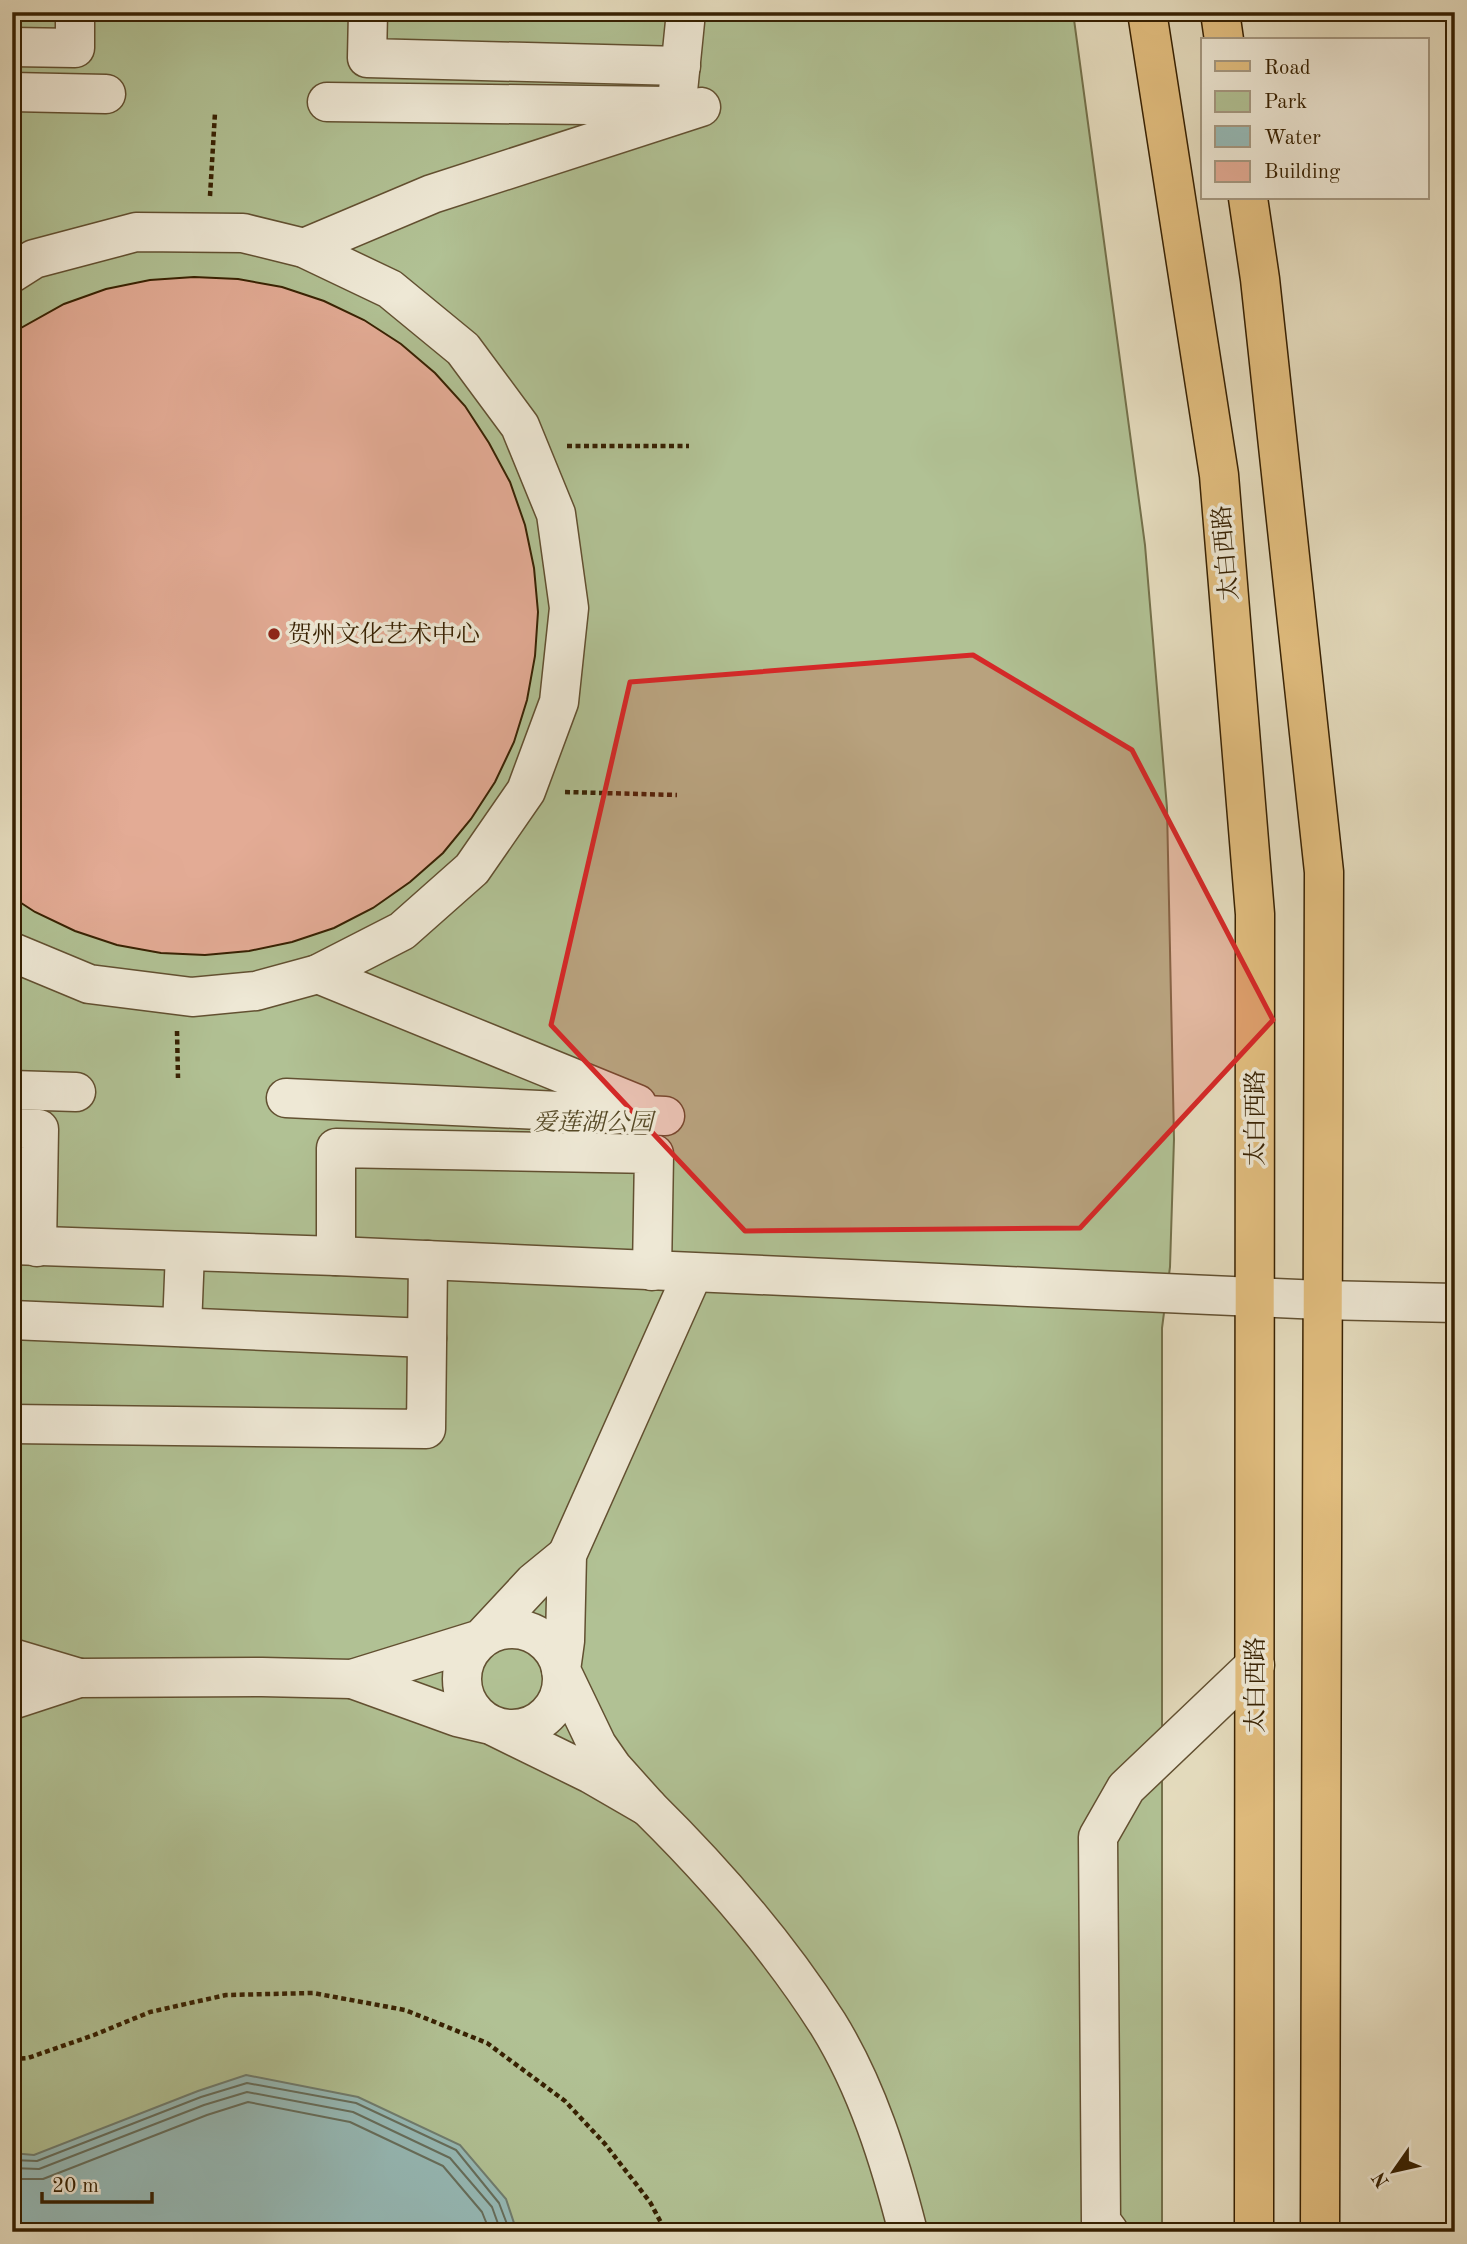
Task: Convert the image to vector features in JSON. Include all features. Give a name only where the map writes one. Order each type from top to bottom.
[{"type":"main road","name":"太白西路","points":[[1147,12],[1219,475],[1255,914],[1254,2232]]},
{"type":"main road","points":[[1248,200],[1262,293],[1324,872],[1320,2232]]},
{"type":"street","points":[[12,47],[75,48],[75,12]]},
{"type":"street","points":[[368,12],[367,58],[681,66]]},
{"type":"street","points":[[677,107],[686,12]]},
{"type":"street","points":[[12,92],[106,94]]},
{"type":"street","points":[[303,248],[432,194],[701,107],[327,102]]},
{"type":"street","points":[[12,273],[34,259],[136,232],[243,233],[303,248],[390,289],[463,349],[520,426],[556,514],[569,608],[559,702],[526,791],[472,869],[402,931],[317,974],[256,991],[192,997],[89,984],[12,952]]},
{"type":"street","points":[[286,1098],[665,1116],[317,974]]},
{"type":"street","points":[[12,1090],[76,1092]]},
{"type":"street","points":[[652,1271],[653,1115]]},
{"type":"street","points":[[12,1128],[39,1129],[25,1246],[336,1256],[1321,1300],[1455,1303]]},
{"type":"street","points":[[336,1256],[336,1148],[654,1154]]},
{"type":"street","points":[[182,1327],[186,1252]]},
{"type":"street","points":[[12,1424],[426,1429],[428,1260]]},
{"type":"street","points":[[352,1679],[457,1717],[507,1729],[537,1723],[549,1713],[562,1685],[567,1555],[693,1273]]},
{"type":"street","points":[[12,1320],[427,1338]]},
{"type":"street","points":[[567,1555],[534,1582],[469,1652],[462,1668],[461,1685],[467,1702],[477,1715],[491,1725],[591,1774],[648,1807]]},
{"type":"street","points":[[12,1658],[79,1678],[352,1679],[481,1639],[496,1631],[513,1629],[530,1632],[544,1641],[556,1655],[597,1745],[613,1768],[700,1858],[755,1923],[829,2026],[865,2100],[891,2167],[908,2232]]},
{"type":"street","points":[[1109,2232],[1101,2221],[1098,1837],[1126,1788],[1255,1665]]},
{"type":"street","points":[[12,1700],[79,1678]]},
{"type":"path","points":[[208,233],[215,113]]},
{"type":"path","points":[[528,446],[689,446]]},
{"type":"path","points":[[526,791],[677,795]]},
{"type":"path","points":[[12,2059],[28,2058],[150,2012],[226,1995],[313,1993],[405,2010],[486,2043],[565,2101],[605,2144],[650,2202],[666,2232]]},
{"type":"highlighted area","points":[[973,655],[1132,750],[1273,1020],[1080,1228],[745,1231],[551,1025],[630,682]]},
{"type":"green space","name":"爱莲湖公园","points":[[12,12],[1073,12],[1145,545],[1167,808],[1174,1139],[1170,1267],[1162,1328],[1162,2232],[12,2232]]},
{"type":"water","points":[[246,2075],[358,2097],[460,2145],[506,2199],[517,2232],[12,2232],[12,2153],[34,2155]]},
{"type":"building","name":"贺州文化艺术中心","points":[[194,277],[238,279],[282,287],[324,301],[364,320],[401,344],[435,373],[465,406],[510,482],[525,525],[534,568],[538,612],[535,656],[527,700],[514,742],[495,782],[471,819],[443,853],[410,882],[373,908],[334,928],[292,942],[249,951],[205,955],[161,953],[117,945],[75,931],[35,912],[12,897],[12,333],[64,304],[106,289],[150,280]]},
{"type":"place","name":"贺州文化艺术中心","points":[[274,634]]}]
